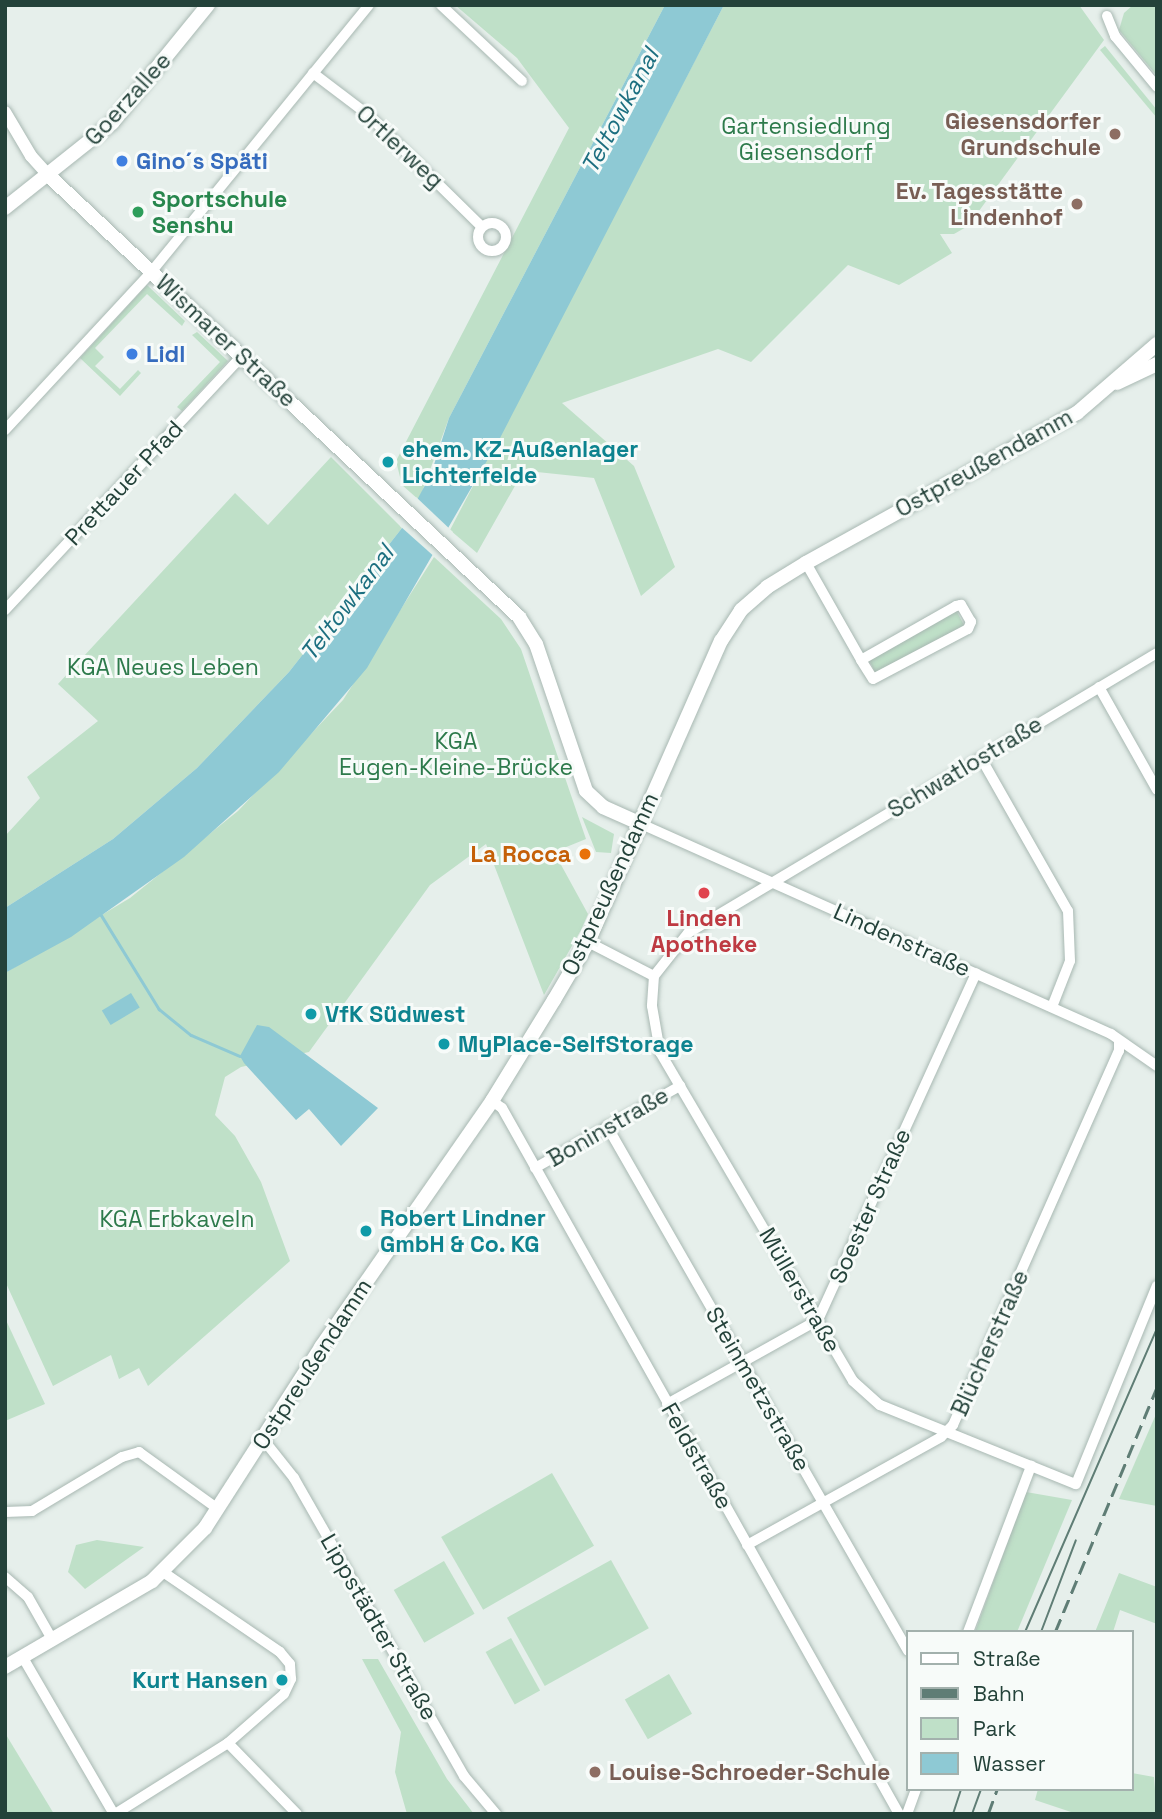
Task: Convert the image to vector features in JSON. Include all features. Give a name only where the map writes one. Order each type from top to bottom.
[{"type":"main road","name":"Goerzallee","points":[[5,208],[112,123],[208,5]]},
{"type":"main road","name":"Wismarer Straße","points":[[48,175],[449,550],[527,628],[588,794],[603,807],[639,824]]},
{"type":"main road","name":"Ostpreußendamm","points":[[5,1665],[163,1572],[218,1509],[384,1254],[492,1101],[588,942],[733,621],[760,592],[806,564],[1064,421],[1113,385],[1157,344]]},
{"type":"main road","name":"Ostpreußendamm","points":[[1113,385],[1157,364]]},
{"type":"street","points":[[5,430],[152,271],[369,5]]},
{"type":"street","points":[[441,5],[522,81]]},
{"type":"street","points":[[1107,16],[1115,36],[1157,87]]},
{"type":"street","name":"Ortlerweg","points":[[313,73],[367,114],[482,228]]},
{"type":"street","points":[[5,112],[48,175]]},
{"type":"street","name":"Prettauer Pfad","points":[[5,610],[242,356]]},
{"type":"street","points":[[806,564],[861,660],[873,679],[880,678],[968,629],[971,622],[961,605],[956,606],[861,660]]},
{"type":"street","name":"Schwatlostraße","points":[[774,882],[1157,653]]},
{"type":"street","points":[[1099,687],[1157,790]]},
{"type":"street","points":[[981,758],[1068,911],[1070,961],[1052,1007]]},
{"type":"street","name":"Lindenstraße","points":[[639,824],[1052,1007],[1119,1042],[1157,1066]]},
{"type":"street","points":[[588,942],[653,976],[688,933],[774,882]]},
{"type":"street","name":"Soester Straße","points":[[818,1320],[976,973]]},
{"type":"street","name":"Müllerstraße","points":[[653,976],[657,1043],[818,1320],[865,1394],[948,1432],[1076,1484],[1157,1286]]},
{"type":"street","name":"Blücherstraße","points":[[747,1545],[948,1432],[1119,1051],[1119,1042]]},
{"type":"street","name":"Boninstraße","points":[[535,1168],[680,1086]]},
{"type":"street","name":"Feldstraße","points":[[492,1101],[502,1108],[899,1814]]},
{"type":"street","name":"Steinmetzstraße","points":[[607,1126],[906,1648]]},
{"type":"street","points":[[667,1404],[818,1320]]},
{"type":"street","name":"Lippstädter Straße","points":[[263,1439],[295,1478],[464,1776],[496,1814]]},
{"type":"street","points":[[5,1512],[32,1511],[121,1457],[139,1452],[218,1509]]},
{"type":"street","points":[[969,1630],[1031,1466]]},
{"type":"street","points":[[22,1656],[114,1814],[228,1743],[288,1688],[292,1670],[286,1657],[163,1572]]},
{"type":"street","points":[[5,1577],[28,1597],[52,1639]]},
{"type":"street","points":[[228,1743],[297,1814]]},
{"type":"street","points":[[908,1814],[914,1791]]},
{"type":"green space","points":[[455,5],[665,5],[449,418],[419,500],[402,485],[396,461],[569,128],[517,58]]},
{"type":"green space","name":"Gartensiedlung Giesensdorf","points":[[724,5],[1079,5],[1104,40],[968,226],[954,234],[940,234],[952,253],[899,285],[848,265],[751,362],[718,349],[562,403],[634,466],[675,567],[641,596],[594,478],[537,472],[516,484],[477,553],[450,530]]},
{"type":"green space","points":[[1133,5],[1157,5],[1157,76],[1119,30],[1124,13]]},
{"type":"green space","points":[[1105,46],[1157,110],[1157,118],[1100,50]]},
{"type":"green space","points":[[147,285],[185,321],[182,326],[147,294],[95,348],[104,357],[95,366],[120,389],[138,370],[141,373],[120,396],[80,358]]},
{"type":"green space","points":[[197,332],[228,361],[182,411],[177,407],[220,362],[192,335]]},
{"type":"green space","name":"KGA Neues Leben","points":[[331,457],[402,528],[289,672],[197,768],[113,839],[5,908],[5,836],[40,798],[27,777],[98,721],[58,684],[235,493],[268,525]]},
{"type":"green space","points":[[434,557],[501,619],[521,649],[586,839],[554,852],[588,914],[581,930],[544,995],[486,844],[430,885],[309,1052],[241,1067],[225,1077],[215,1115],[235,1136],[261,1182],[290,1261],[148,1386],[139,1368],[119,1379],[111,1355],[53,1386],[5,1281],[5,973],[130,898],[238,811],[343,700]]},
{"type":"green space","points":[[956,610],[965,627],[876,674],[869,660]]},
{"type":"green space","points":[[582,817],[614,834],[611,853],[596,852]]},
{"type":"green space","points":[[5,1318],[45,1404],[5,1421]]},
{"type":"green space","points":[[1157,1412],[1157,1506],[1119,1499],[1150,1428]]},
{"type":"green space","points":[[552,1473],[594,1546],[483,1610],[441,1537]]},
{"type":"green space","points":[[1026,1492],[1072,1500],[1018,1630],[976,1630]]},
{"type":"green space","points":[[97,1540],[144,1547],[85,1589],[68,1572],[76,1545]]},
{"type":"green space","points":[[611,1560],[649,1628],[545,1686],[507,1618]]},
{"type":"green space","points":[[444,1561],[474,1614],[424,1643],[394,1590]]},
{"type":"green space","points":[[1119,1573],[1157,1587],[1157,1624],[1120,1610],[1114,1630],[1096,1630]]},
{"type":"green space","points":[[511,1638],[540,1690],[515,1705],[486,1652]]},
{"type":"green space","points":[[362,1659],[378,1659],[447,1779],[474,1814],[407,1814],[395,1772],[401,1732]]},
{"type":"green space","points":[[669,1674],[692,1714],[648,1739],[625,1700]]},
{"type":"green space","points":[[5,1733],[54,1814],[5,1814]]},
{"type":"green space","points":[[1134,1773],[1154,1777],[1157,1814],[1077,1814],[1035,1800],[1037,1791],[1134,1791]]},
{"type":"water","name":"Teltowkanal","points":[[665,5],[724,5],[499,440],[367,668],[279,772],[184,857],[71,937],[5,973],[5,908],[113,839],[197,768],[289,672],[402,528],[431,474],[449,418]]},
{"type":"water","points":[[131,993],[140,1008],[111,1025],[102,1011]]},
{"type":"water","points":[[257,1025],[269,1027],[378,1108],[341,1146],[309,1109],[296,1120],[244,1063],[240,1056]]},
{"type":"pier","points":[[416,497],[453,532],[437,559],[400,526]]},
{"type":"waterway","points":[[100,913],[159,1009],[191,1035],[240,1056]]},
{"type":"tram line","points":[[1026,1630],[1157,1329]]},
{"type":"tram line","points":[[1042,1630],[1076,1540]]},
{"type":"tram line","points":[[953,1814],[960,1791]]},
{"type":"tram line","points":[[972,1814],[980,1791]]},
{"type":"railway","points":[[1056,1630],[1157,1387]]},
{"type":"railway","points":[[988,1814],[996,1791]]},
{"type":"place","name":"Giesensdorfer Grundschule","points":[[1115,134]]},
{"type":"place","name":"Gino´s Späti","points":[[122,161]]},
{"type":"place","name":"Ev. Tagesstätte Lindenhof","points":[[1077,204]]},
{"type":"place","name":"Sportschule Senshu","points":[[138,212]]},
{"type":"place","name":"Lidl","points":[[132,354]]},
{"type":"place","name":"ehem. KZ-Außenlager Lichterfelde","points":[[388,462]]},
{"type":"place","name":"La Rocca","points":[[585,854]]},
{"type":"place","name":"Linden Apotheke","points":[[704,893]]},
{"type":"place","name":"VfK Südwest","points":[[311,1014]]},
{"type":"place","name":"MyPlace-SelfStorage","points":[[444,1044]]},
{"type":"place","name":"Robert Lindner GmbH & Co. KG","points":[[366,1231]]},
{"type":"place","name":"Kurt Hansen","points":[[282,1680]]},
{"type":"place","name":"Louise-Schroeder-Schule","points":[[595,1772]]},
{"type":"park label","name":"KGA Eugen-Kleine-Brücke","points":[[456,754]]},
{"type":"park label","name":"KGA Erbkaveln","points":[[177,1219]]}]
